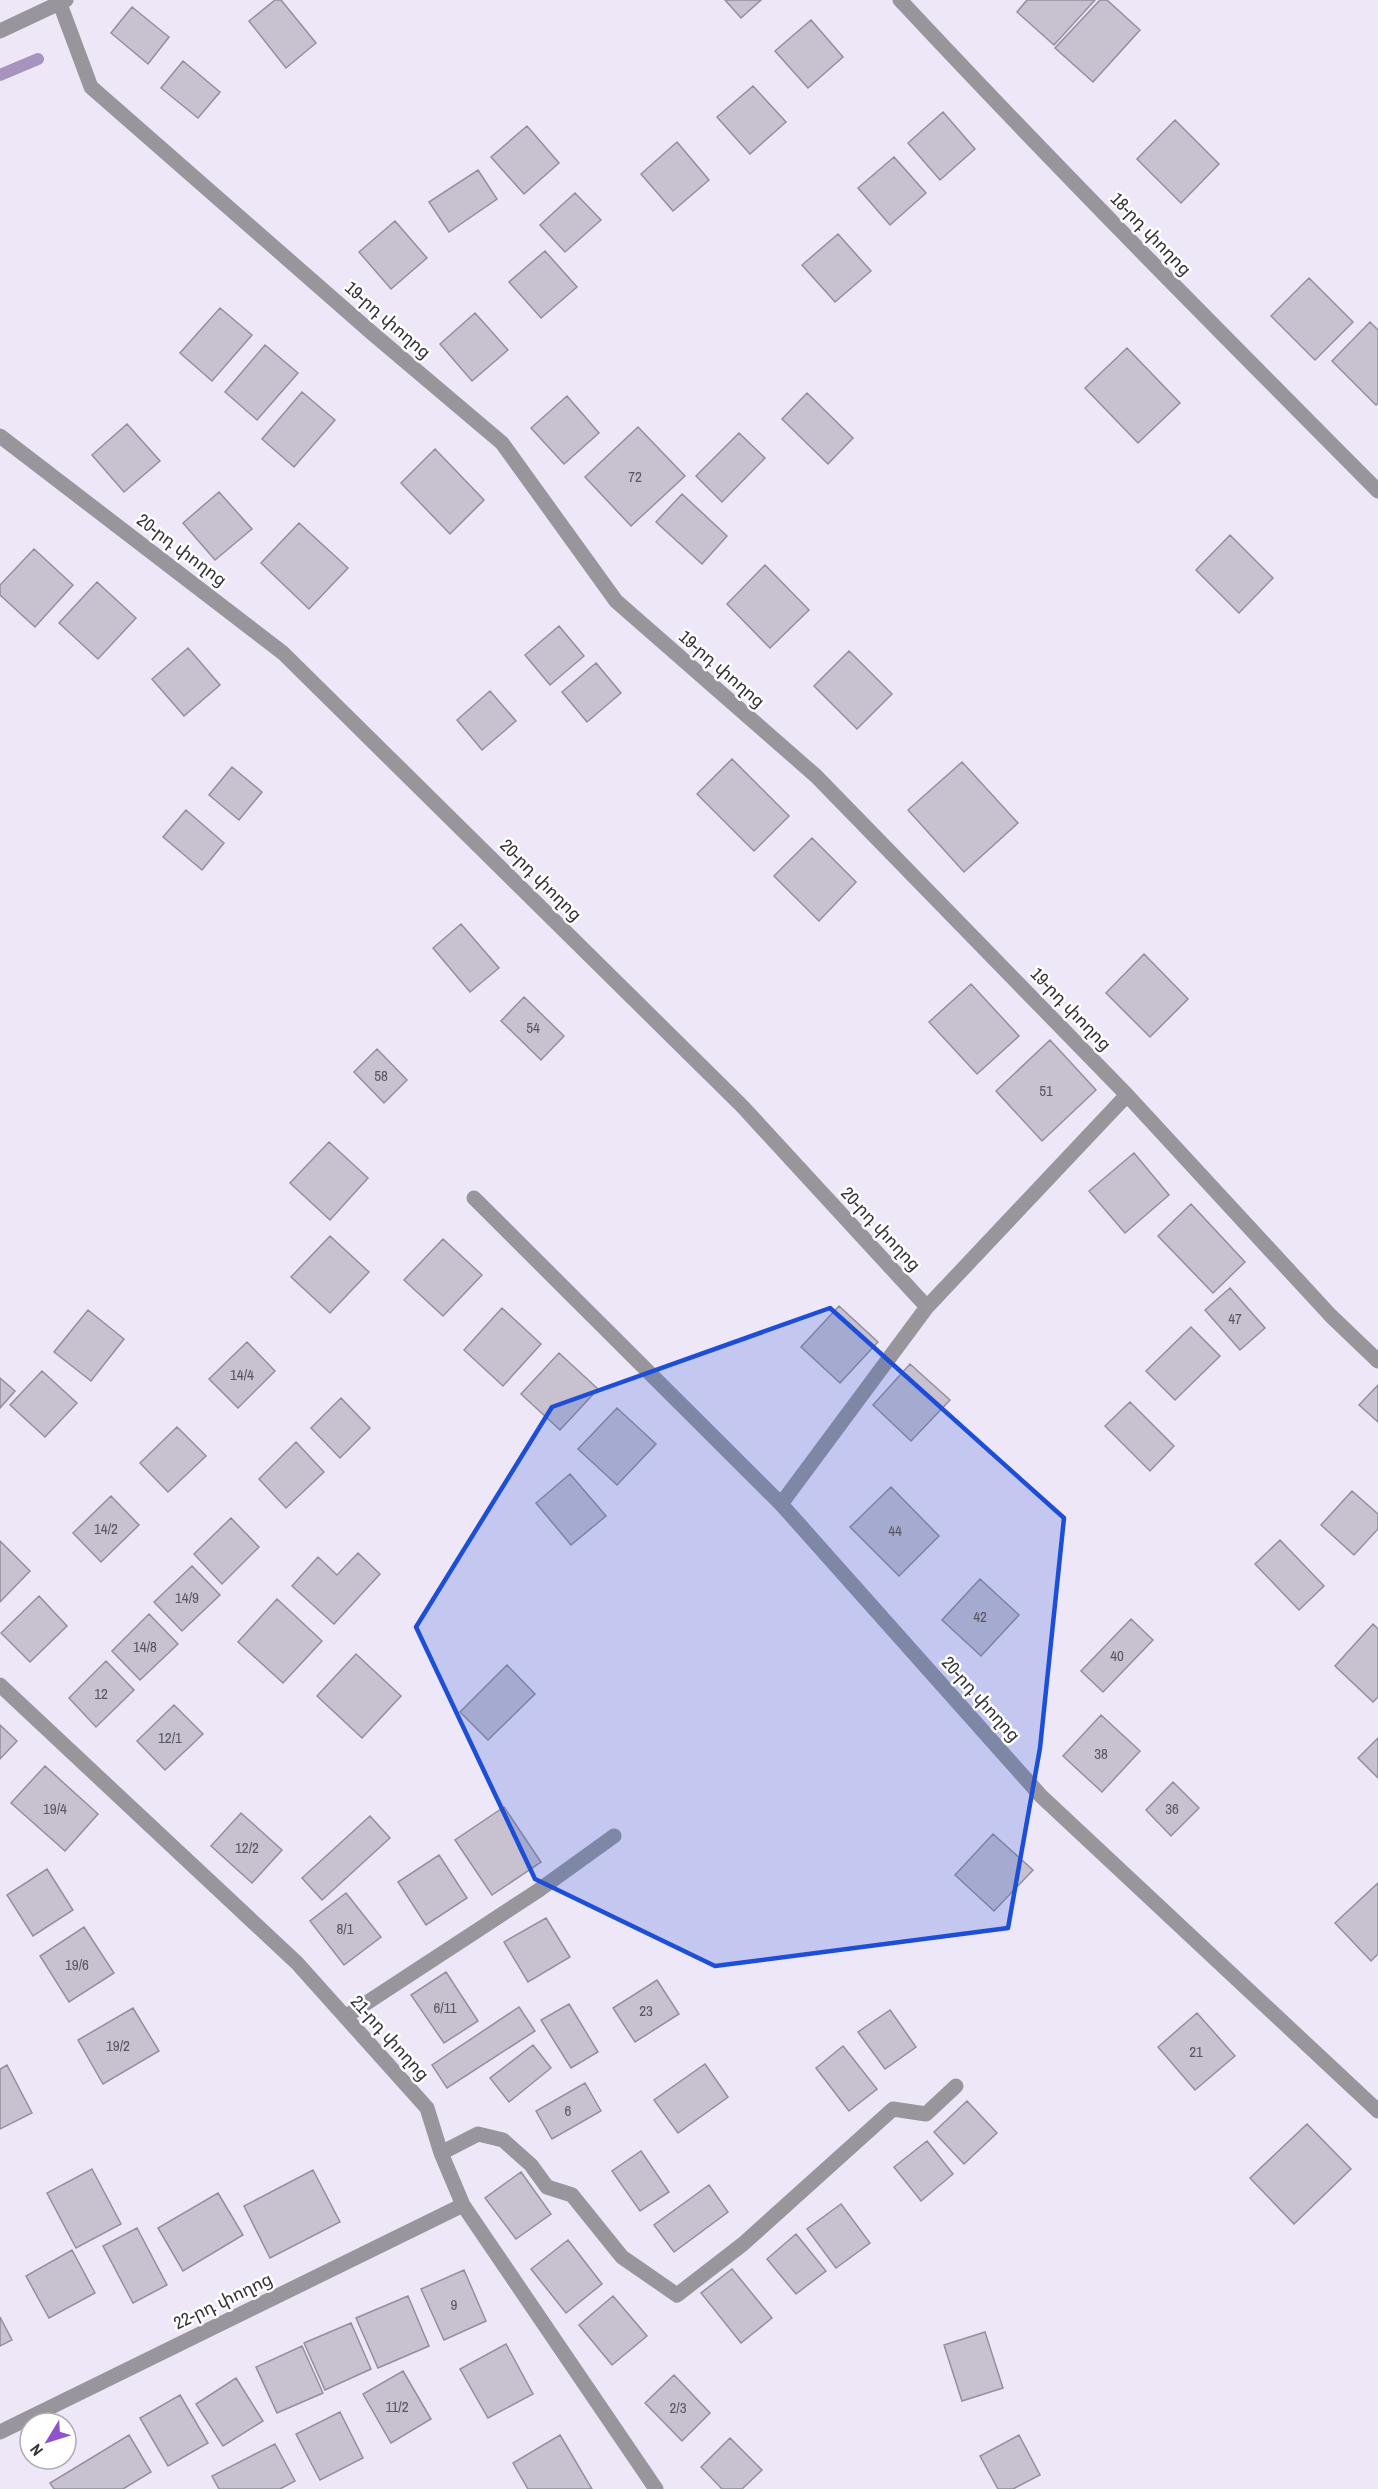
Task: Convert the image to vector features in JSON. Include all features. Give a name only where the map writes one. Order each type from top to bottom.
[{"type":"street","name":"18-րդ փողոց","points":[[900,0],[1166,277],[1378,491]]},
{"type":"street","points":[[0,31],[63,2]]},
{"type":"street","name":"19-րդ փողոց","points":[[63,2],[91,87],[372,333],[502,443],[616,601],[816,776],[1127,1095],[1331,1316],[1378,1361]]},
{"type":"street","name":"20-րդ փողոց","points":[[0,436],[284,653],[742,1106],[927,1307]]},
{"type":"street","points":[[781,1504],[927,1307],[1127,1095]]},
{"type":"street","name":"20-րդ փողոց","points":[[474,1198],[781,1504],[1041,1796],[1378,2111]]},
{"type":"street","name":"21-րդ փողոց","points":[[0,1685],[297,1963],[427,2108],[441,2153],[463,2205],[656,2489]]},
{"type":"street","points":[[345,2017],[539,1890],[614,1836]]},
{"type":"street","points":[[441,2153],[478,2134],[502,2140],[531,2165],[547,2187],[572,2195],[622,2258],[677,2295],[743,2244],[894,2109],[926,2114],[957,2086]]},
{"type":"street","name":"22-րդ փողոց","points":[[0,2432],[463,2205]]},
{"type":"highlighted area","points":[[830,1308],[1064,1518],[1040,1748],[1008,1928],[715,1966],[535,1879],[416,1627],[552,1407]]},
{"type":"building","points":[[275,0],[281,0],[316,43],[286,68],[249,21]]},
{"type":"building","points":[[725,0],[761,0],[741,18]]},
{"type":"building","points":[[1027,0],[1095,0],[1054,45],[1017,12]]},
{"type":"building","points":[[1100,0],[1107,0],[1140,30],[1093,82],[1055,48]]},
{"type":"building","points":[[132,7],[169,37],[148,64],[111,33]]},
{"type":"building","points":[[811,20],[843,57],[808,88],[775,51]]},
{"type":"building","points":[[183,61],[220,92],[198,118],[161,88]]},
{"type":"building","points":[[753,86],[786,122],[750,154],[717,117]]},
{"type":"building","points":[[943,112],[975,149],[940,180],[908,143]]},
{"type":"building","points":[[1175,120],[1219,164],[1181,203],[1137,159]]},
{"type":"building","points":[[527,126],[559,163],[524,194],[491,157]]},
{"type":"building","points":[[677,142],[709,180],[673,211],[641,174]]},
{"type":"building","points":[[894,157],[926,193],[890,225],[858,188]]},
{"type":"building","points":[[478,170],[497,199],[449,232],[429,202]]},
{"type":"building","points":[[575,193],[601,220],[565,252],[540,225]]},
{"type":"building","points":[[395,221],[427,258],[391,289],[359,252]]},
{"type":"building","points":[[838,234],[871,271],[835,302],[802,265]]},
{"type":"building","points":[[545,251],[577,287],[541,318],[509,282]]},
{"type":"building","points":[[1309,278],[1353,322],[1315,360],[1271,316]]},
{"type":"building","points":[[220,308],[252,335],[212,381],[180,353]]},
{"type":"building","points":[[475,313],[508,350],[472,381],[440,344]]},
{"type":"building","points":[[1370,322],[1378,330],[1378,403],[1376,405],[1332,361]]},
{"type":"building","points":[[265,345],[298,373],[257,420],[225,392]]},
{"type":"building","points":[[1127,348],[1180,403],[1138,443],[1085,388]]},
{"type":"building","points":[[302,392],[335,420],[294,467],[262,439]]},
{"type":"building","points":[[807,393],[853,438],[828,464],[782,419]]},
{"type":"building","points":[[567,396],[599,433],[564,464],[531,428]]},
{"type":"building","points":[[127,424],[160,461],[124,492],[92,455]]},
{"type":"building","points":[[638,427],[685,476],[631,526],[585,477]]},
{"type":"building","points":[[739,433],[765,458],[722,502],[696,476]]},
{"type":"building","points":[[435,449],[484,500],[450,534],[401,483]]},
{"type":"building","points":[[219,492],[252,529],[215,560],[183,523]]},
{"type":"building","points":[[682,494],[727,536],[702,564],[656,522]]},
{"type":"building","points":[[299,523],[348,568],[309,609],[261,563]]},
{"type":"building","points":[[1230,535],[1273,578],[1239,613],[1196,570]]},
{"type":"building","points":[[34,549],[73,585],[35,627],[0,595],[0,585]]},
{"type":"building","points":[[765,565],[809,610],[770,648],[727,604]]},
{"type":"building","points":[[97,582],[136,618],[98,659],[59,623]]},
{"type":"building","points":[[559,626],[584,656],[550,685],[525,655]]},
{"type":"building","points":[[188,648],[220,685],[184,716],[152,679]]},
{"type":"building","points":[[849,651],[892,694],[857,729],[814,686]]},
{"type":"building","points":[[596,663],[621,693],[587,722],[562,692]]},
{"type":"building","points":[[490,691],[516,721],[482,750],[457,720]]},
{"type":"building","points":[[732,759],[789,816],[754,851],[697,794]]},
{"type":"building","points":[[962,762],[1018,823],[964,872],[908,810]]},
{"type":"building","points":[[232,767],[262,792],[239,820],[209,795]]},
{"type":"building","points":[[186,810],[224,843],[202,870],[163,837]]},
{"type":"building","points":[[812,838],[856,882],[819,921],[774,876]]},
{"type":"building","points":[[461,924],[499,968],[470,992],[433,948]]},
{"type":"building","points":[[1144,954],[1188,999],[1150,1037],[1106,993]]},
{"type":"building","points":[[971,984],[1019,1036],[977,1074],[929,1022]]},
{"type":"building","points":[[524,997],[564,1036],[541,1060],[501,1021]]},
{"type":"building","points":[[1050,1040],[1096,1090],[1042,1141],[996,1091]]},
{"type":"building","points":[[377,1049],[407,1080],[384,1103],[354,1072]]},
{"type":"building","points":[[329,1142],[368,1178],[330,1220],[290,1183]]},
{"type":"building","points":[[1134,1153],[1169,1195],[1125,1233],[1089,1191]]},
{"type":"building","points":[[1191,1204],[1245,1262],[1213,1293],[1158,1236]]},
{"type":"building","points":[[330,1236],[369,1272],[330,1313],[291,1277]]},
{"type":"building","points":[[443,1239],[482,1275],[443,1316],[404,1280]]},
{"type":"building","points":[[1230,1288],[1265,1328],[1240,1350],[1205,1310]]},
{"type":"building","points":[[839,1306],[878,1342],[840,1383],[801,1347]]},
{"type":"building","points":[[502,1308],[541,1344],[503,1386],[464,1350]]},
{"type":"building","points":[[88,1310],[124,1339],[91,1381],[54,1352]]},
{"type":"building","points":[[1191,1327],[1220,1356],[1175,1400],[1146,1371]]},
{"type":"building","points":[[247,1342],[275,1371],[238,1408],[209,1379]]},
{"type":"building","points":[[559,1353],[598,1389],[560,1430],[521,1394]]},
{"type":"building","points":[[910,1364],[950,1400],[911,1441],[873,1405]]},
{"type":"building","points":[[42,1371],[77,1403],[45,1437],[10,1405]]},
{"type":"building","points":[[0,1378],[15,1391],[0,1408]]},
{"type":"building","points":[[1378,1385],[1378,1422],[1359,1405]]},
{"type":"building","points":[[341,1398],[370,1428],[340,1458],[311,1428]]},
{"type":"building","points":[[1130,1402],[1174,1446],[1150,1471],[1105,1426]]},
{"type":"building","points":[[617,1408],[656,1444],[617,1485],[578,1449]]},
{"type":"building","points":[[177,1427],[206,1456],[168,1492],[140,1463]]},
{"type":"building","points":[[296,1442],[324,1472],[286,1508],[259,1479]]},
{"type":"building","points":[[570,1474],[606,1516],[571,1545],[536,1503]]},
{"type":"building","points":[[891,1487],[939,1536],[899,1576],[850,1527]]},
{"type":"building","points":[[1352,1491],[1378,1514],[1378,1529],[1354,1555],[1321,1525]]},
{"type":"building","points":[[111,1496],[139,1525],[101,1562],[73,1533]]},
{"type":"building","points":[[231,1518],[259,1547],[222,1584],[194,1554]]},
{"type":"building","points":[[1280,1540],[1324,1586],[1299,1610],[1255,1564]]},
{"type":"building","points":[[0,1541],[30,1571],[0,1602]]},
{"type":"building","points":[[358,1553],[380,1574],[334,1624],[292,1586],[318,1557],[337,1575]]},
{"type":"building","points":[[192,1566],[220,1595],[182,1631],[154,1602]]},
{"type":"building","points":[[980,1579],[1019,1615],[981,1656],[942,1620]]},
{"type":"building","points":[[39,1596],[67,1626],[30,1662],[1,1633]]},
{"type":"building","points":[[277,1599],[322,1641],[283,1683],[238,1642]]},
{"type":"building","points":[[149,1614],[178,1644],[140,1680],[112,1651]]},
{"type":"building","points":[[1131,1619],[1153,1640],[1103,1692],[1081,1671]]},
{"type":"building","points":[[1373,1624],[1378,1629],[1378,1697],[1373,1702],[1335,1666]]},
{"type":"building","points":[[356,1654],[401,1696],[362,1738],[317,1696]]},
{"type":"building","points":[[106,1661],[134,1690],[96,1727],[69,1698]]},
{"type":"building","points":[[507,1665],[535,1694],[488,1740],[460,1712]]},
{"type":"building","points":[[174,1705],[203,1734],[165,1770],[137,1741]]},
{"type":"building","points":[[1101,1715],[1140,1751],[1102,1792],[1063,1756]]},
{"type":"building","points":[[0,1725],[17,1741],[0,1759]]},
{"type":"building","points":[[1378,1738],[1378,1778],[1358,1758]]},
{"type":"building","points":[[45,1766],[98,1814],[65,1851],[11,1803]]},
{"type":"building","points":[[1173,1782],[1199,1808],[1171,1836],[1146,1810]]},
{"type":"building","points":[[504,1807],[541,1862],[492,1895],[455,1840]]},
{"type":"building","points":[[241,1813],[282,1850],[252,1883],[211,1846]]},
{"type":"building","points":[[370,1816],[390,1838],[322,1900],[302,1878]]},
{"type":"building","points":[[993,1834],[1033,1870],[994,1911],[955,1875]]},
{"type":"building","points":[[439,1855],[467,1898],[426,1925],[398,1882]]},
{"type":"building","points":[[47,1869],[73,1910],[33,1936],[7,1895]]},
{"type":"building","points":[[1378,1883],[1378,1954],[1371,1961],[1335,1923]]},
{"type":"building","points":[[346,1893],[381,1937],[344,1965],[310,1921]]},
{"type":"building","points":[[546,1918],[570,1957],[528,1982],[504,1942]]},
{"type":"building","points":[[84,1927],[114,1973],[69,2002],[40,1956]]},
{"type":"building","points":[[446,1972],[478,2021],[444,2043],[411,1995]]},
{"type":"building","points":[[657,1980],[679,2014],[635,2042],[613,2008]]},
{"type":"building","points":[[569,2004],[598,2052],[571,2068],[541,2020]]},
{"type":"building","points":[[519,2007],[535,2031],[447,2088],[432,2065]]},
{"type":"building","points":[[133,2008],[159,2051],[103,2084],[78,2040]]},
{"type":"building","points":[[890,2010],[916,2047],[885,2069],[858,2032]]},
{"type":"building","points":[[1197,2013],[1235,2056],[1195,2090],[1158,2047]]},
{"type":"building","points":[[533,2045],[551,2068],[509,2102],[490,2078]]},
{"type":"building","points":[[843,2046],[877,2089],[849,2111],[816,2068]]},
{"type":"building","points":[[705,2064],[728,2097],[678,2133],[654,2100]]},
{"type":"building","points":[[7,2065],[32,2113],[0,2129],[0,2069]]},
{"type":"building","points":[[585,2083],[601,2111],[552,2139],[536,2111]]},
{"type":"building","points":[[967,2101],[997,2133],[964,2164],[934,2132]]},
{"type":"building","points":[[1307,2124],[1351,2169],[1294,2224],[1250,2178]]},
{"type":"building","points":[[927,2141],[953,2174],[921,2201],[894,2167]]},
{"type":"building","points":[[641,2151],[669,2192],[640,2211],[612,2171]]},
{"type":"building","points":[[92,2169],[121,2224],[76,2248],[47,2193]]},
{"type":"building","points":[[313,2170],[340,2222],[270,2258],[244,2206]]},
{"type":"building","points":[[521,2172],[551,2214],[516,2239],[485,2198]]},
{"type":"building","points":[[709,2185],[728,2212],[674,2252],[654,2225]]},
{"type":"building","points":[[218,2193],[243,2235],[183,2271],[158,2228]]},
{"type":"building","points":[[841,2204],[870,2243],[836,2268],[807,2229]]},
{"type":"building","points":[[137,2228],[167,2285],[133,2303],[103,2246]]},
{"type":"building","points":[[796,2234],[826,2271],[796,2294],[767,2259]]},
{"type":"building","points":[[568,2240],[602,2284],[566,2313],[531,2269]]},
{"type":"building","points":[[72,2250],[95,2293],[49,2318],[26,2276]]},
{"type":"building","points":[[732,2269],[772,2318],[741,2343],[701,2293]]},
{"type":"building","points":[[464,2270],[486,2321],[444,2340],[421,2289]]},
{"type":"building","points":[[408,2296],[429,2346],[378,2368],[356,2318]]},
{"type":"building","points":[[613,2296],[647,2336],[612,2365],[579,2325]]},
{"type":"building","points":[[0,2317],[12,2340],[0,2346]]},
{"type":"building","points":[[351,2323],[371,2369],[325,2390],[304,2343]]},
{"type":"building","points":[[985,2332],[1003,2388],[962,2401],[944,2345]]},
{"type":"building","points":[[506,2344],[533,2394],[488,2418],[460,2369]]},
{"type":"building","points":[[302,2346],[323,2393],[277,2413],[256,2367]]},
{"type":"building","points":[[403,2371],[431,2419],[391,2443],[363,2394]]},
{"type":"building","points":[[674,2375],[710,2413],[682,2441],[645,2403]]},
{"type":"building","points":[[236,2378],[263,2421],[223,2446],[196,2404]]},
{"type":"building","points":[[180,2395],[208,2443],[168,2466],[140,2418]]},
{"type":"building","points":[[340,2412],[363,2458],[320,2480],[296,2434]]},
{"type":"building","points":[[129,2435],[151,2472],[123,2489],[54,2489],[50,2483],[70,2471],[78,2471],[78,2466]]},
{"type":"building","points":[[560,2435],[592,2489],[528,2489],[513,2463]]},
{"type":"building","points":[[1019,2435],[1040,2475],[1013,2489],[998,2489],[980,2456]]},
{"type":"building","points":[[730,2438],[762,2470],[742,2489],[722,2489],[701,2467]]},
{"type":"building","points":[[275,2444],[295,2481],[280,2489],[219,2489],[212,2476]]},
{"type":"waterway","points":[[0,75],[38,59]]}]
